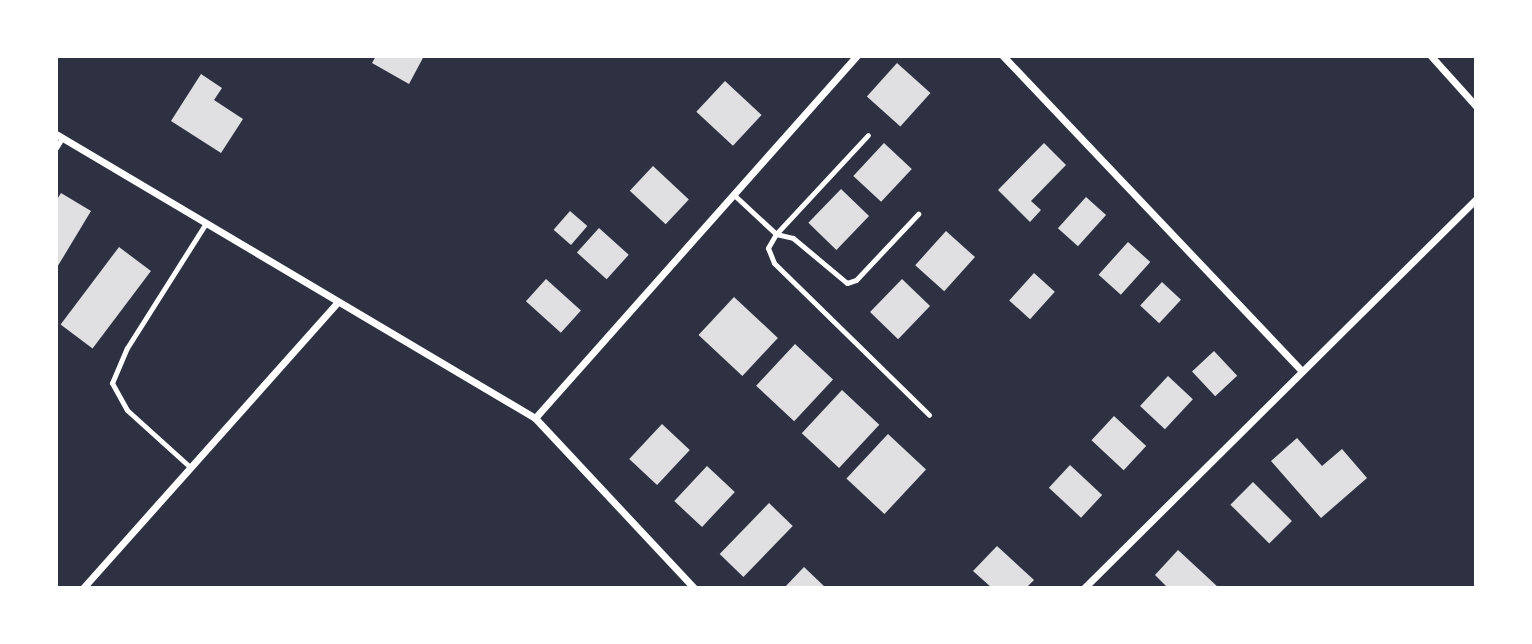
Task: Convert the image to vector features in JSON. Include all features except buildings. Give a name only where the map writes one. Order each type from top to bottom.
[{"type":"street","points":[[535,418],[856,56]]},
{"type":"street","points":[[1003,56],[1301,371]]},
{"type":"street","points":[[1431,56],[1476,106]]},
{"type":"street","points":[[59,136],[535,418],[694,588]]},
{"type":"street","points":[[1084,588],[1476,199]]},
{"type":"street","points":[[83,588],[338,302]]},
{"type":"lane","points":[[868,135],[776,234],[768,248],[774,263],[929,415]]},
{"type":"lane","points":[[56,149],[59,136]]},
{"type":"lane","points":[[733,194],[776,234],[793,238],[846,283],[856,280],[918,215]]},
{"type":"lane","points":[[190,467],[127,410],[111,383],[127,348],[206,223]]}]
